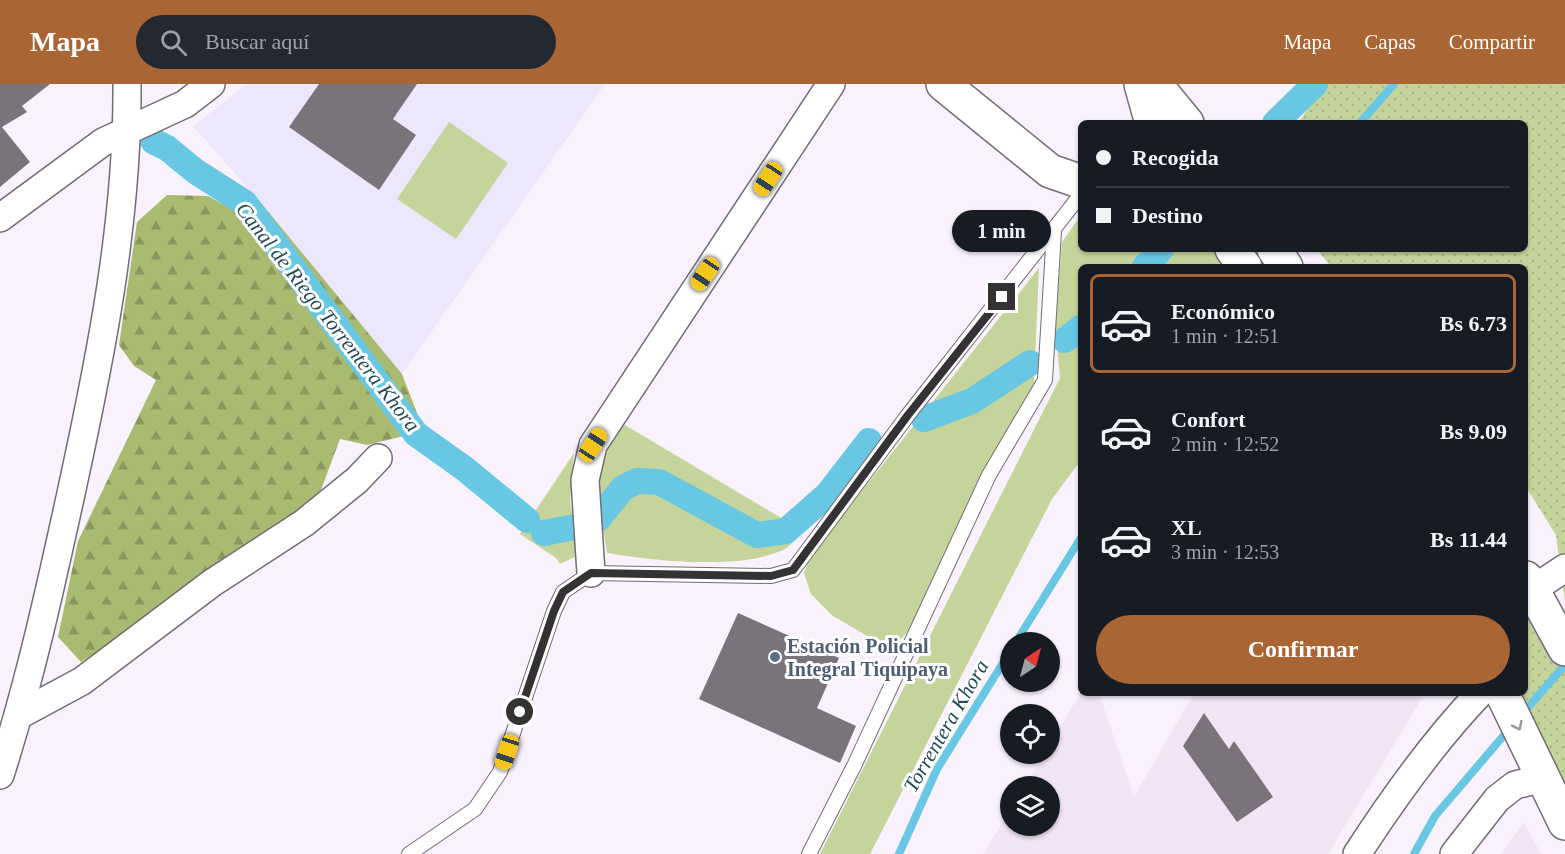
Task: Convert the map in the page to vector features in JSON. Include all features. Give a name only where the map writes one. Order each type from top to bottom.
[{"type":"main road","points":[[943,84],[1050,171],[1078,181]]},
{"type":"main road","points":[[1141,84],[1149,113],[1154,120]]},
{"type":"main road","points":[[1155,84],[1185,120]]},
{"type":"main road","points":[[1529,584],[1559,638]]},
{"type":"main road","points":[[1503,696],[1565,823]]},
{"type":"street","points":[[0,775],[19,715],[45,611],[109,310],[128,131],[127,84]]},
{"type":"street","points":[[0,218],[103,142],[184,104],[211,84]]},
{"type":"street","points":[[591,573],[585,480],[593,445],[831,84]]},
{"type":"street","points":[[19,715],[82,681],[212,584],[304,523],[357,480],[378,458]]},
{"type":"street","points":[[1529,584],[1565,568]]},
{"type":"street","points":[[1357,854],[1398,791],[1450,724],[1477,696]]},
{"type":"street","points":[[1454,854],[1497,799],[1539,769]]},
{"type":"lane","points":[[409,854],[475,809],[500,772],[554,611],[563,592],[591,573],[771,576],[793,570],[908,415],[1078,198]]},
{"type":"lane","points":[[809,854],[854,766],[990,475],[1045,380],[1054,231]]},
{"type":"shaded area","points":[[247,84],[605,84],[402,374],[261,203],[193,126]]},
{"type":"shaded area","points":[[1079,696],[1100,696],[1134,797],[1192,696],[1423,696],[1328,854],[983,854],[1000,827],[1000,836],[1060,836],[1060,776],[1031,776],[1038,764],[1060,764],[1060,727]]},
{"type":"shaded area","points":[[1524,822],[1541,854],[1501,854]]},
{"type":"green space","points":[[1325,84],[1565,84],[1565,601],[1556,535],[1528,490],[1528,264],[1329,264],[1319,252],[1528,252],[1528,120],[1300,120]]},
{"type":"green space","points":[[449,122],[508,163],[456,239],[397,199]]},
{"type":"green space","points":[[167,195],[208,196],[239,213],[261,203],[402,374],[424,431],[367,445],[340,439],[318,498],[131,630],[81,662],[58,637],[78,541],[156,380],[134,366],[119,345],[137,222]]},
{"type":"green space","points":[[1078,219],[1078,252],[1223,252],[1228,262],[1226,264],[1078,264],[1078,464],[1052,499],[870,854],[820,854],[1060,378],[1055,326],[1062,242]]},
{"type":"green space","points":[[1039,268],[1034,385],[914,625],[897,643],[874,640],[833,616],[811,594],[804,573],[810,556]]},
{"type":"green space","points":[[620,422],[803,531],[783,550],[744,560],[672,561],[607,553],[596,483],[601,452]]},
{"type":"green space","points":[[574,453],[570,501],[579,555],[560,564],[556,558],[520,534]]},
{"type":"green space","points":[[1528,596],[1565,665],[1565,792],[1518,696],[1528,696]]},
{"type":"building","points":[[0,84],[50,84],[22,106],[27,112],[2,127],[30,162],[0,187]]},
{"type":"building","points":[[319,84],[417,84],[393,119],[416,135],[379,190],[289,127]]},
{"type":"building","points":[[738,613],[839,658],[817,708],[856,726],[840,763],[699,699]]},
{"type":"building","points":[[1204,713],[1229,749],[1234,741],[1273,797],[1237,822],[1183,746]]},
{"type":"waterway","name":"Canal de Riego Torrentera Khora","points":[[1278,120],[1315,84]]},
{"type":"waterway","name":"Torrentera Khora","points":[[1363,120],[1394,84]]},
{"type":"waterway","name":"Canal de Riego Torrentera Khora","points":[[153,141],[167,148],[195,171],[245,203],[416,434],[465,469],[527,520]]},
{"type":"waterway","name":"Canal de Riego Torrentera Khora","points":[[1148,264],[1158,252]]},
{"type":"waterway","name":"Canal de Riego Torrentera Khora","points":[[1065,340],[1078,330]]},
{"type":"waterway","name":"Canal de Riego Torrentera Khora","points":[[924,419],[972,401],[1030,363]]},
{"type":"waterway","name":"Canal de Riego Torrentera Khora","points":[[598,519],[623,488],[637,481],[659,482],[757,535],[786,531],[828,494],[869,441]]},
{"type":"waterway","name":"Canal de Riego Torrentera Khora","points":[[544,533],[580,526]]},
{"type":"waterway","name":"Torrentera Khora","points":[[1022,632],[1078,542]]},
{"type":"waterway","points":[[1522,714],[1565,665]]},
{"type":"waterway","name":"Torrentera Khora","points":[[899,854],[937,769],[1000,668]]},
{"type":"waterway","points":[[1414,854],[1435,816],[1511,727]]},
{"type":"place","name":"Estación Policial Integral Tiquipaya","points":[[775,657]]},
{"type":"route","points":[[520,712],[554,611],[563,592],[591,573],[771,576],[793,570],[908,415],[1002,297]]}]
